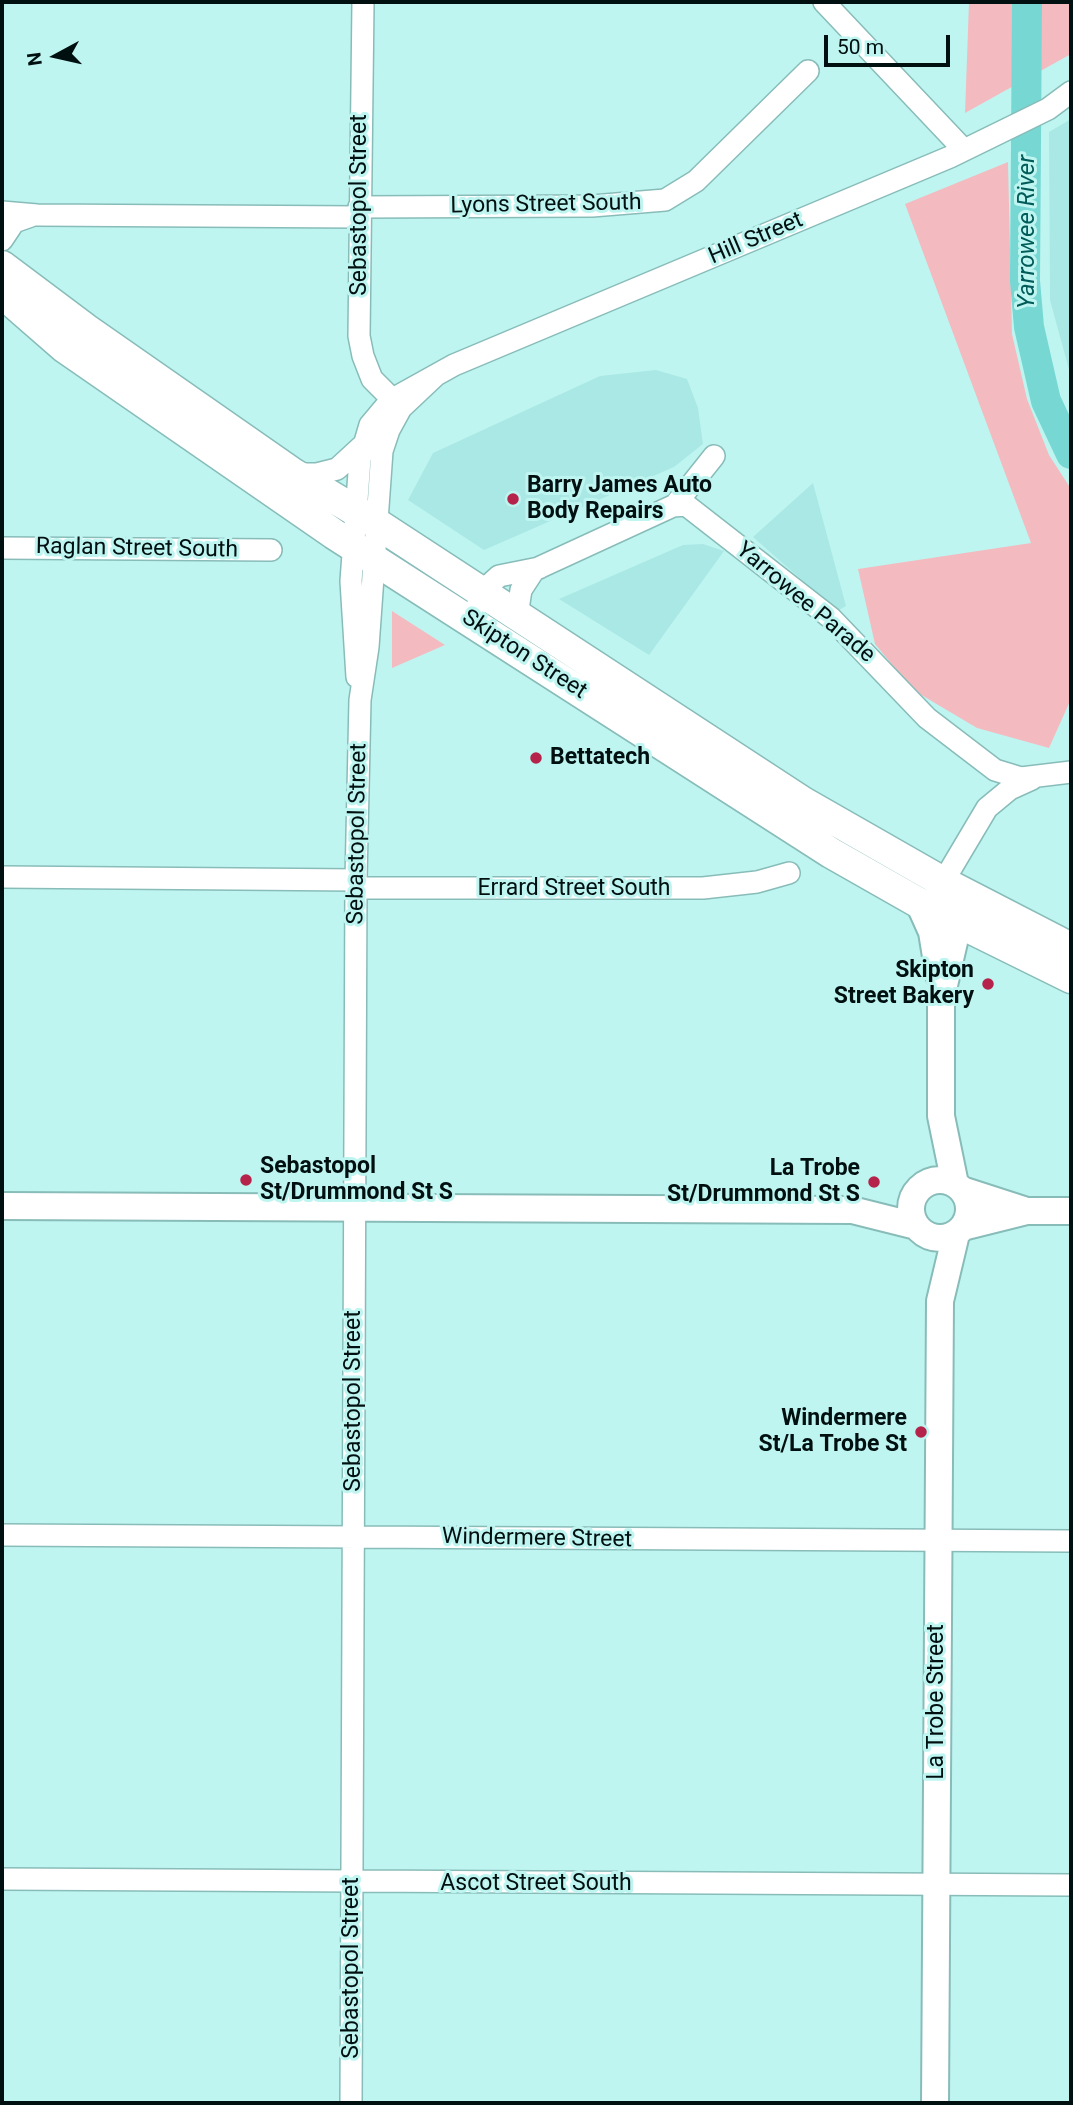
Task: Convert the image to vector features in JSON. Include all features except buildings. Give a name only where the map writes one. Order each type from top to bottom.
[{"type":"highway","name":"Skipton Street","points":[[2,265],[86,329],[294,474],[365,516],[477,607],[831,853],[919,903],[955,900],[1071,948]]},
{"type":"highway","name":"Skipton Street","points":[[2,265],[65,348],[363,553],[477,607],[517,616],[1071,978]]},
{"type":"main road","points":[[955,900],[942,998],[941,1116],[958,1187],[970,1209],[959,1231]]},
{"type":"main road","points":[[919,903],[932,932],[942,998]]},
{"type":"main road","points":[[919,1229],[911,1208],[921,1188],[941,1116]]},
{"type":"main road","points":[[852,1210],[939,1180],[1027,1211]]},
{"type":"main road","points":[[2,1206],[852,1210],[919,1229],[938,1239],[1027,1211],[1071,1211]]},
{"type":"main road","name":"La Trobe Street","points":[[919,1229],[940,1301]]},
{"type":"main road","name":"La Trobe Street","points":[[935,2103],[940,1301],[959,1231]]},
{"type":"street","name":"Sebastopol Street","points":[[363,2],[359,212],[361,348],[373,379],[396,404]]},
{"type":"street","points":[[824,2],[964,150]]},
{"type":"street","name":"Lyons Street South","points":[[2,212],[37,215],[359,212],[592,206],[665,200],[696,181],[808,71]]},
{"type":"street","name":"Hill Street","points":[[436,375],[964,150],[1048,108],[1071,92]]},
{"type":"street","name":"Lyons Street South","points":[[2,265],[14,222],[37,215]]},
{"type":"street","name":"Sebastopol Street","points":[[351,2103],[356,884],[360,700],[369,648],[363,553],[365,516],[362,446],[372,421],[436,375]]},
{"type":"street","name":"Sebastopol Street","points":[[365,516],[396,404]]},
{"type":"street","points":[[294,474],[317,474],[337,469],[362,446]]},
{"type":"street","points":[[517,616],[523,584],[529,575],[675,505],[714,456]]},
{"type":"street","name":"Yarrowee Parade","points":[[675,505],[686,505],[694,509],[812,602],[863,649],[927,718],[978,756],[1009,776],[1071,772]]},
{"type":"street","name":"Raglan Street South","points":[[2,548],[271,550]]},
{"type":"street","points":[[477,607],[499,576],[539,568]]},
{"type":"street","name":"Yarrowee Parade","points":[[955,900],[991,782],[987,768],[978,756]]},
{"type":"street","name":"Yarrowee Parade","points":[[984,812],[1010,789],[1044,775]]},
{"type":"street","name":"Errard Street South","points":[[2,877],[703,888],[757,883],[789,873]]},
{"type":"street","name":"Windermere Street","points":[[2,1535],[1071,1541]]},
{"type":"street","name":"Ascot Street South","points":[[2,1879],[352,1884],[1071,1885]]},
{"type":"shaded area","points":[[969,2],[1071,2],[1071,54],[965,113]]},
{"type":"shaded area","points":[[1071,119],[1071,377],[1050,300],[1049,132]]},
{"type":"shaded area","points":[[1008,162],[1012,334],[1027,399],[1049,455],[1071,489],[1071,699],[1049,748],[977,728],[913,690],[875,644],[858,569],[1031,543],[905,204]]},
{"type":"shaded area","points":[[656,370],[687,379],[698,408],[703,444],[674,467],[484,550],[408,500],[433,453],[600,376]]},
{"type":"shaded area","points":[[813,483],[846,606],[837,611],[753,537]]},
{"type":"shaded area","points":[[703,544],[724,551],[649,655],[559,599],[683,545]]},
{"type":"shaded area","points":[[392,611],[445,645],[392,668]]},
{"type":"waterway","name":"Yarrowee River","points":[[1027,2],[1025,281],[1029,327],[1046,401],[1071,454]]},
{"type":"place","name":"Barry James Auto Body Repairs","points":[[513,499]]},
{"type":"place","name":"Bettatech","points":[[536,758]]},
{"type":"place","name":"Skipton Street Bakery","points":[[988,984]]},
{"type":"place","name":"Sebastopol St/Drummond St S","points":[[246,1180]]},
{"type":"place","name":"La Trobe St/Drummond St S","points":[[874,1182]]},
{"type":"place","name":"Windermere St/La Trobe St","points":[[921,1432]]}]
